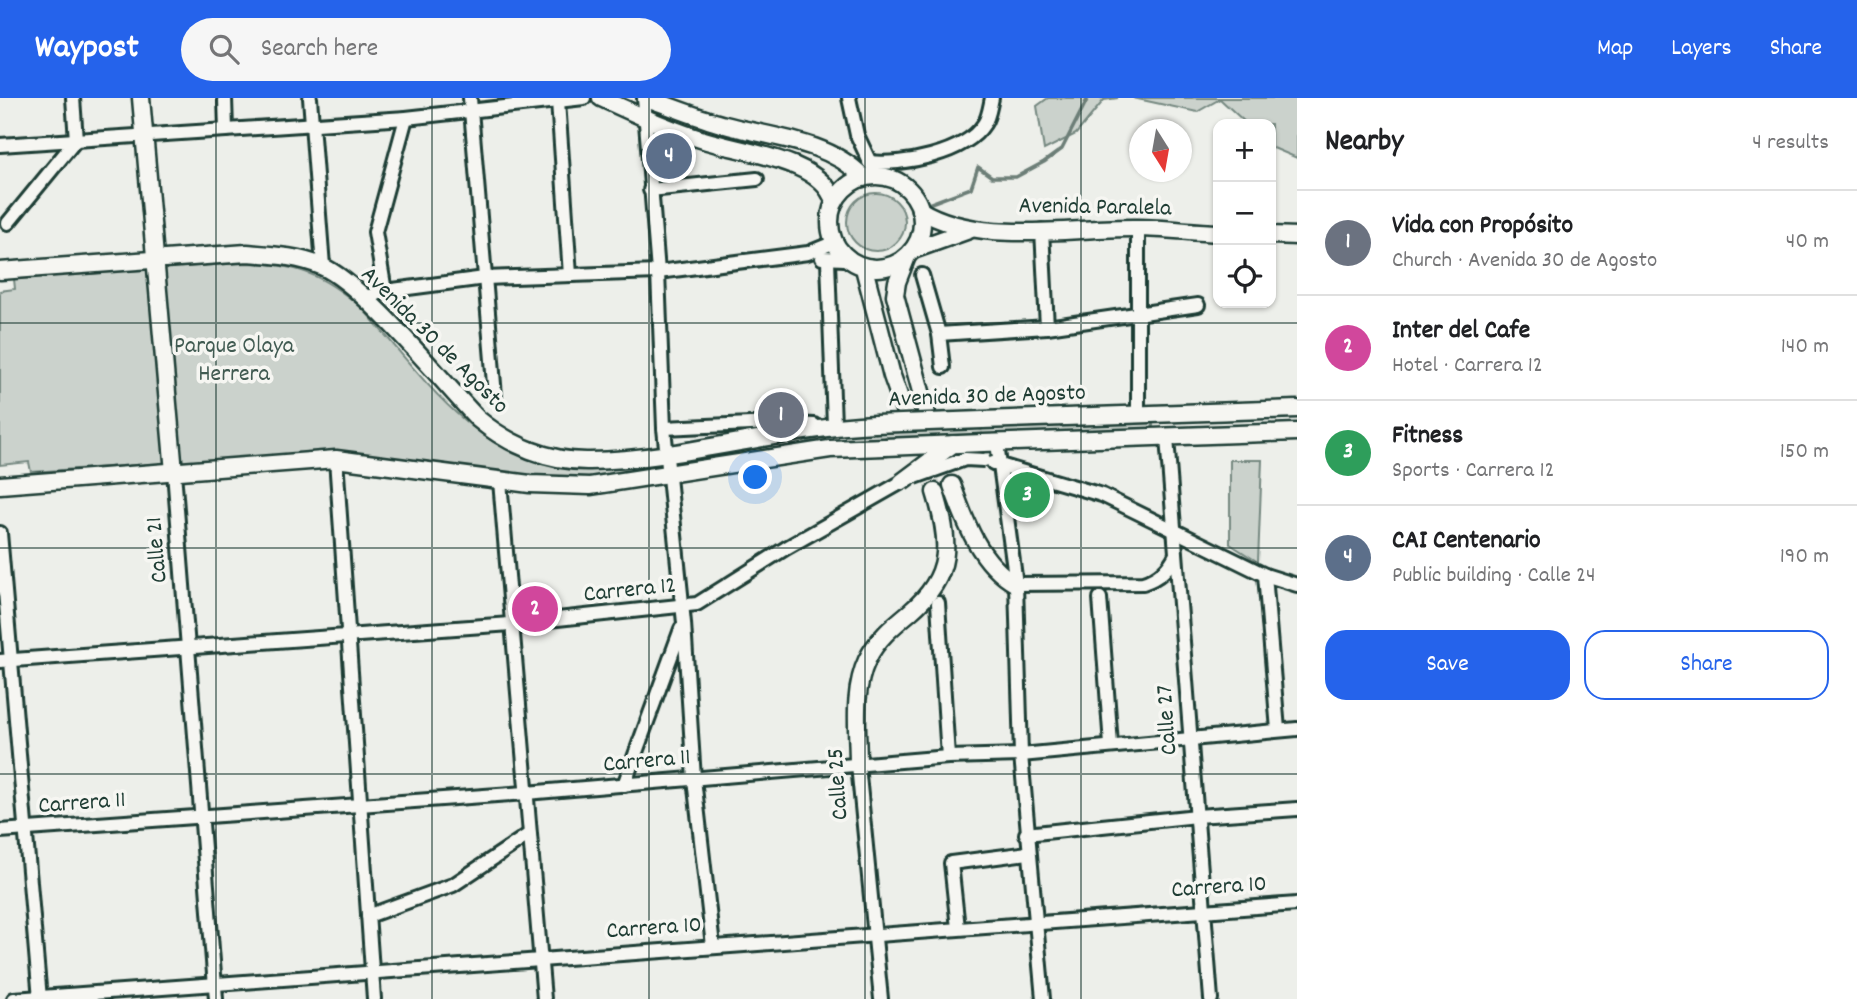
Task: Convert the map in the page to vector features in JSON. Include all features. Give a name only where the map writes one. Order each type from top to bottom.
[{"type":"main road","name":"Calle 21","points":[[141,98],[174,472]]},
{"type":"main road","points":[[601,98],[646,120],[797,167],[826,186],[834,202]]},
{"type":"main road","points":[[645,98],[717,123],[827,153],[854,167],[905,186],[920,210],[919,231],[897,282],[895,295],[927,414]]},
{"type":"main road","points":[[869,171],[846,186],[834,202],[831,221],[835,242],[845,259],[864,268],[887,268],[909,254]]},
{"type":"main road","name":"Avenida Paralela","points":[[920,210],[940,222],[972,230],[1138,228],[1213,233]]},
{"type":"main road","name":"Avenida Paralela","points":[[909,254],[972,230]]},
{"type":"main road","points":[[1276,235],[1297,236]]},
{"type":"main road","name":"Avenida 30 de Agosto","points":[[0,271],[247,253],[284,256],[323,266],[364,298],[478,419],[507,440],[539,453],[589,461],[666,452],[831,426],[1297,409]]},
{"type":"main road","points":[[864,268],[892,376],[906,415]]},
{"type":"main road","name":"Avenida 30 de Agosto","points":[[0,485],[336,459],[500,481],[590,486],[830,449],[1297,432]]},
{"type":"main road","points":[[902,482],[953,444]]},
{"type":"main road","points":[[952,485],[972,538],[1004,577],[1016,584]]},
{"type":"main road","points":[[934,597],[947,541],[935,492]]},
{"type":"main road","name":"Calle 25","points":[[859,765],[858,699],[861,676],[868,656],[887,631],[934,597]]},
{"type":"street","points":[[8,223],[76,140],[73,98]]},
{"type":"street","points":[[225,98],[226,130]]},
{"type":"street","points":[[310,98],[323,266]]},
{"type":"street","points":[[0,145],[406,118],[471,105],[584,98]]},
{"type":"street","points":[[645,98],[658,272],[664,428],[684,622],[694,779],[713,946]]},
{"type":"street","points":[[849,98],[869,171],[952,149],[985,124],[992,98]]},
{"type":"street","points":[[558,101],[570,275]]},
{"type":"street","points":[[471,105],[495,396]]},
{"type":"street","points":[[385,291],[375,232],[406,118]]},
{"type":"street","points":[[650,190],[757,179]]},
{"type":"street","points":[[1138,228],[1139,414]]},
{"type":"street","points":[[1042,230],[1047,327]]},
{"type":"street","points":[[364,298],[385,291],[485,278],[658,272],[808,253],[835,242]]},
{"type":"street","points":[[808,253],[828,261],[845,259]]},
{"type":"street","points":[[664,428],[772,422],[831,426],[828,261]]},
{"type":"street","points":[[922,275],[939,334],[943,367]]},
{"type":"street","points":[[939,334],[1047,327],[1198,306]]},
{"type":"street","name":"Calle 27","points":[[1167,438],[1211,999]]},
{"type":"street","points":[[990,443],[998,464],[1016,584],[1026,834],[1043,999]]},
{"type":"street","points":[[336,459],[374,999]]},
{"type":"street","name":"Carrera 12","points":[[6,661],[511,624],[697,604],[786,548],[902,482],[965,459],[984,460],[1102,495],[1265,575],[1297,585]]},
{"type":"street","name":"Calle 21","points":[[174,472],[216,999]]},
{"type":"street","points":[[500,481],[544,999]]},
{"type":"street","points":[[0,533],[6,661],[27,829],[40,998]]},
{"type":"street","points":[[1016,584],[1143,583],[1156,579],[1171,566],[1176,554]]},
{"type":"street","points":[[1265,575],[1278,730]]},
{"type":"street","points":[[934,597],[948,757]]},
{"type":"street","points":[[1100,598],[1111,745]]},
{"type":"street","points":[[624,785],[684,622]]},
{"type":"street","name":"Carrera 11","points":[[0,831],[526,793],[948,757],[1021,755],[1297,729]]},
{"type":"street","name":"Calle 25","points":[[859,765],[881,999]]},
{"type":"street","points":[[1026,834],[1197,816],[1297,809]]},
{"type":"street","points":[[368,916],[453,885],[528,835]]},
{"type":"street","points":[[958,928],[951,863],[1028,853]]},
{"type":"street","name":"Carrera 10","points":[[14,999],[215,982],[1297,904]]},
{"type":"green space","points":[[1048,98],[1118,98],[1104,100],[1076,134],[1044,150],[1037,106]]},
{"type":"green space","points":[[1133,98],[1297,98],[1297,158],[1276,149],[1276,119],[1242,119],[1220,99],[1197,112]]},
{"type":"green space","points":[[870,193],[882,193],[897,201],[905,216],[905,228],[897,243],[882,251],[870,251],[855,243],[847,228],[847,216],[855,201]]},
{"type":"green space","name":"Parque Olaya Herrera","points":[[241,263],[292,268],[333,286],[362,308],[448,405],[498,444],[527,458],[558,466],[591,466],[649,460],[651,470],[590,480],[557,479],[338,452],[31,472],[29,462],[0,465],[0,291],[15,289],[14,279]]},
{"type":"green space","points":[[1153,421],[1153,432],[807,441],[830,433]]},
{"type":"green space","points":[[1230,460],[1262,460],[1258,562],[1230,544]]},
{"type":"waterway","points":[[923,206],[971,188],[978,167],[992,177],[1016,177],[1044,162],[1062,149],[1088,98]]},
{"type":"tunnel","points":[[927,414],[952,485]]},
{"type":"tunnel","points":[[906,415],[935,492]]},
{"type":"place","name":"CAI Centenario","points":[[669,156]]},
{"type":"place","name":"Vida con Propósito","points":[[781,415]]},
{"type":"place","name":"Fitness","points":[[1027,495]]},
{"type":"place","name":"Inter del Cafe","points":[[535,609]]}]
